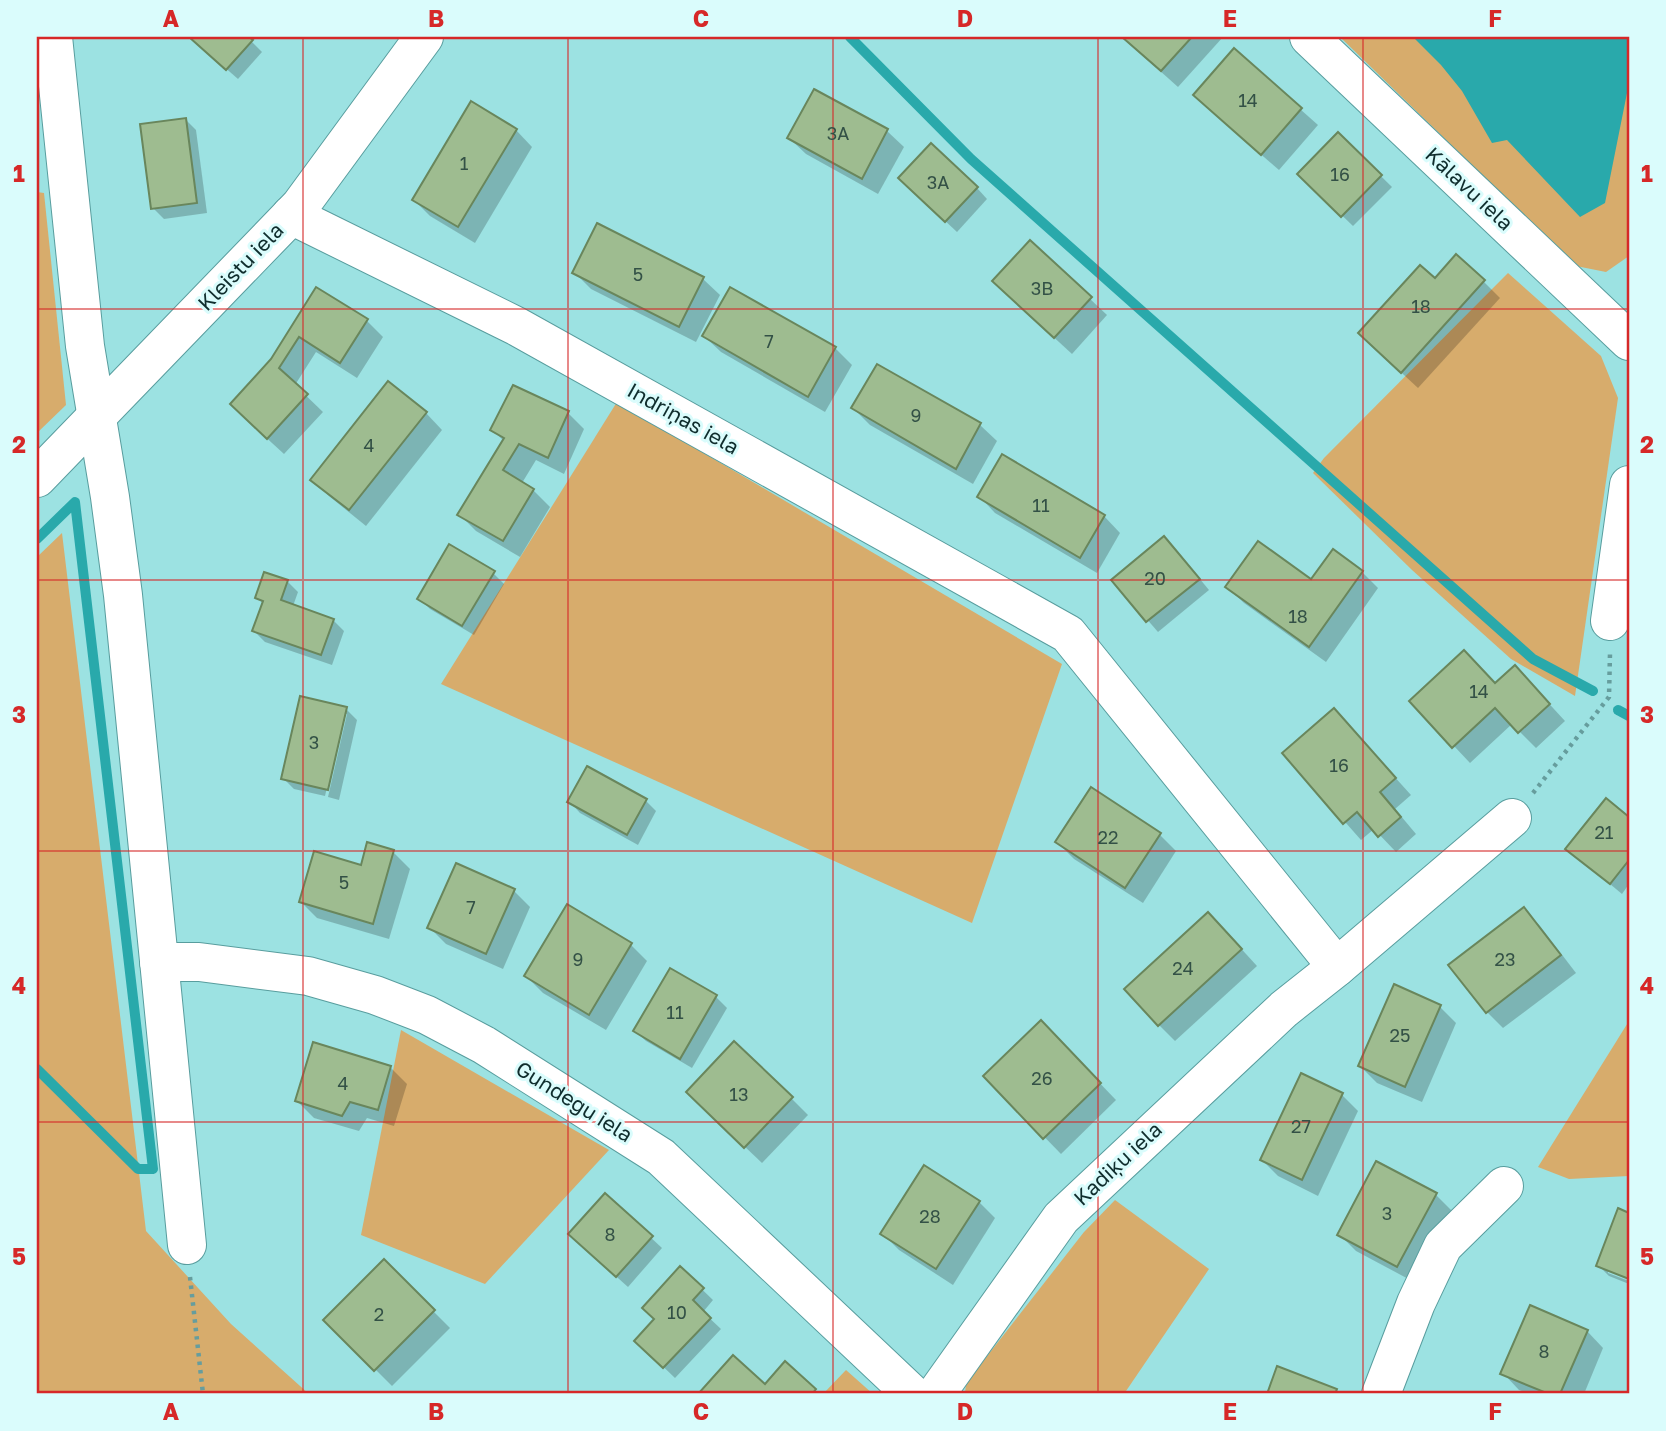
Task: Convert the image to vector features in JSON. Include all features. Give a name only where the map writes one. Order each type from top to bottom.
[{"type":"street","points":[[53,37],[51,158],[97,416],[123,595],[187,1245]]},
{"type":"street","name":"Kleistu iela","points":[[37,478],[292,215],[424,37]]},
{"type":"street","name":"Kālavu iela","points":[[1309,37],[1629,341]]},
{"type":"street","name":"Indriņas iela","points":[[292,215],[516,326],[1068,634],[1337,967]]},
{"type":"street","points":[[1610,621],[1629,485]]},
{"type":"street","name":"Kadiķu iela","points":[[936,1394],[1061,1218],[1284,1009],[1512,818]]},
{"type":"street","name":"Gundegu iela","points":[[159,962],[199,961],[308,976],[374,995],[427,1015],[484,1045],[661,1157],[912,1394]]},
{"type":"street","points":[[1381,1394],[1416,1303],[1443,1246],[1504,1186]]},
{"type":"path","points":[[1512,818],[1609,697],[1610,621]]},
{"type":"path","points":[[187,1245],[203,1394]]},
{"type":"shaded area","points":[[1340,37],[1629,37],[1629,256],[1606,272],[1576,266]]},
{"type":"shaded area","points":[[37,192],[44,193],[66,405],[37,433]]},
{"type":"shaded area","points":[[1508,273],[1601,356],[1618,398],[1575,696],[1511,659],[1412,570],[1313,473],[1324,458]]},
{"type":"shaded area","points":[[617,402],[1062,664],[972,923],[441,684]]},
{"type":"shaded area","points":[[62,533],[146,1231],[231,1324],[309,1394],[37,1394],[37,557]]},
{"type":"shaded area","points":[[1629,1021],[1629,1176],[1569,1179],[1538,1167]]},
{"type":"shaded area","points":[[401,1030],[609,1150],[485,1284],[361,1235]]},
{"type":"shaded area","points":[[1115,1200],[1209,1269],[1124,1394],[965,1394],[966,1383],[1084,1232]]},
{"type":"shaded area","points":[[846,1370],[873,1394],[823,1394]]},
{"type":"water","points":[[1413,37],[1629,37],[1627,93],[1605,203],[1580,217],[1507,140],[1492,143],[1462,91]]},
{"type":"building","points":[[189,37],[249,37],[253,40],[226,70]]},
{"type":"building","points":[[1122,37],[1192,37],[1161,71]]},
{"type":"building","points":[[1234,48],[1302,108],[1261,155],[1193,95]]},
{"type":"building","points":[[814,89],[888,129],[862,179],[787,138]]},
{"type":"building","points":[[471,101],[517,129],[458,227],[412,200]]},
{"type":"building","points":[[186,118],[197,203],[151,209],[140,124]]},
{"type":"building","points":[[1338,132],[1382,175],[1341,217],[1297,174]]},
{"type":"building","points":[[931,143],[978,187],[945,222],[898,178]]},
{"type":"building","points":[[597,223],[704,277],[679,327],[572,273]]},
{"type":"building","points":[[1030,240],[1092,297],[1054,338],[992,281]]},
{"type":"building","points":[[1456,254],[1485,280],[1401,373],[1358,333],[1420,265],[1435,278]]},
{"type":"building","points":[[316,287],[368,319],[340,363],[299,337],[279,368],[308,394],[267,439],[230,404],[271,359]]},
{"type":"building","points":[[730,287],[836,347],[808,397],[702,336]]},
{"type":"building","points":[[877,364],[981,423],[956,469],[851,408]]},
{"type":"building","points":[[388,381],[427,412],[349,510],[310,480]]},
{"type":"building","points":[[513,385],[569,411],[548,458],[519,444],[503,470],[534,489],[503,541],[457,515],[504,438],[490,430]]},
{"type":"building","points":[[1002,454],[1105,515],[1080,558],[977,497]]},
{"type":"building","points":[[1164,536],[1200,579],[1146,622],[1111,580]]},
{"type":"building","points":[[1258,541],[1311,579],[1333,549],[1363,571],[1309,647],[1225,587]]},
{"type":"building","points":[[449,544],[495,571],[462,626],[417,599]]},
{"type":"building","points":[[264,572],[288,580],[281,600],[334,619],[321,655],[252,631],[263,601],[255,598]]},
{"type":"building","points":[[1464,650],[1495,683],[1515,665],[1550,704],[1518,733],[1495,708],[1452,748],[1409,701]]},
{"type":"building","points":[[300,696],[347,707],[328,790],[281,779]]},
{"type":"building","points":[[1334,708],[1396,778],[1380,792],[1401,817],[1378,837],[1357,812],[1343,824],[1282,753]]},
{"type":"building","points":[[587,766],[647,799],[627,835],[567,802]]},
{"type":"building","points":[[1091,787],[1161,833],[1125,888],[1055,842]]},
{"type":"building","points":[[1606,798],[1629,817],[1629,860],[1610,884],[1565,849]]},
{"type":"building","points":[[367,842],[394,850],[373,924],[299,902],[314,851],[361,865]]},
{"type":"building","points":[[456,863],[515,889],[486,954],[427,928]]},
{"type":"building","points":[[567,904],[632,943],[589,1015],[524,976]]},
{"type":"building","points":[[1524,907],[1561,955],[1486,1013],[1448,965]]},
{"type":"building","points":[[1208,912],[1242,949],[1158,1026],[1124,989]]},
{"type":"building","points":[[670,968],[717,995],[680,1059],[633,1031]]},
{"type":"building","points":[[1394,984],[1441,1005],[1405,1087],[1358,1066]]},
{"type":"building","points":[[1041,1020],[1101,1083],[1043,1139],[983,1076]]},
{"type":"building","points":[[734,1041],[793,1097],[744,1148],[686,1092]]},
{"type":"building","points":[[313,1042],[391,1066],[378,1110],[350,1102],[342,1116],[295,1101]]},
{"type":"building","points":[[1301,1073],[1343,1093],[1302,1180],[1260,1160]]},
{"type":"building","points":[[1376,1161],[1437,1193],[1397,1267],[1337,1235]]},
{"type":"building","points":[[924,1165],[980,1201],[936,1269],[880,1234]]},
{"type":"building","points":[[605,1193],[653,1236],[616,1277],[568,1234]]},
{"type":"building","points":[[1618,1208],[1629,1213],[1629,1279],[1596,1266]]},
{"type":"building","points":[[384,1259],[435,1310],[374,1371],[323,1320]]},
{"type":"building","points":[[680,1266],[704,1288],[693,1300],[711,1318],[663,1368],[634,1341],[654,1319],[642,1308]]},
{"type":"building","points":[[1530,1305],[1588,1330],[1560,1394],[1549,1394],[1500,1374]]},
{"type":"building","points":[[733,1355],[765,1384],[785,1361],[816,1389],[812,1394],[698,1394]]},
{"type":"building","points":[[1277,1366],[1337,1389],[1335,1394],[1267,1394]]},
{"type":"waterway","points":[[850,37],[971,159],[1533,659],[1593,691]]},
{"type":"waterway","points":[[37,539],[75,502],[153,1169],[138,1169],[37,1069]]},
{"type":"waterway","points":[[1618,710],[1629,716]]}]
